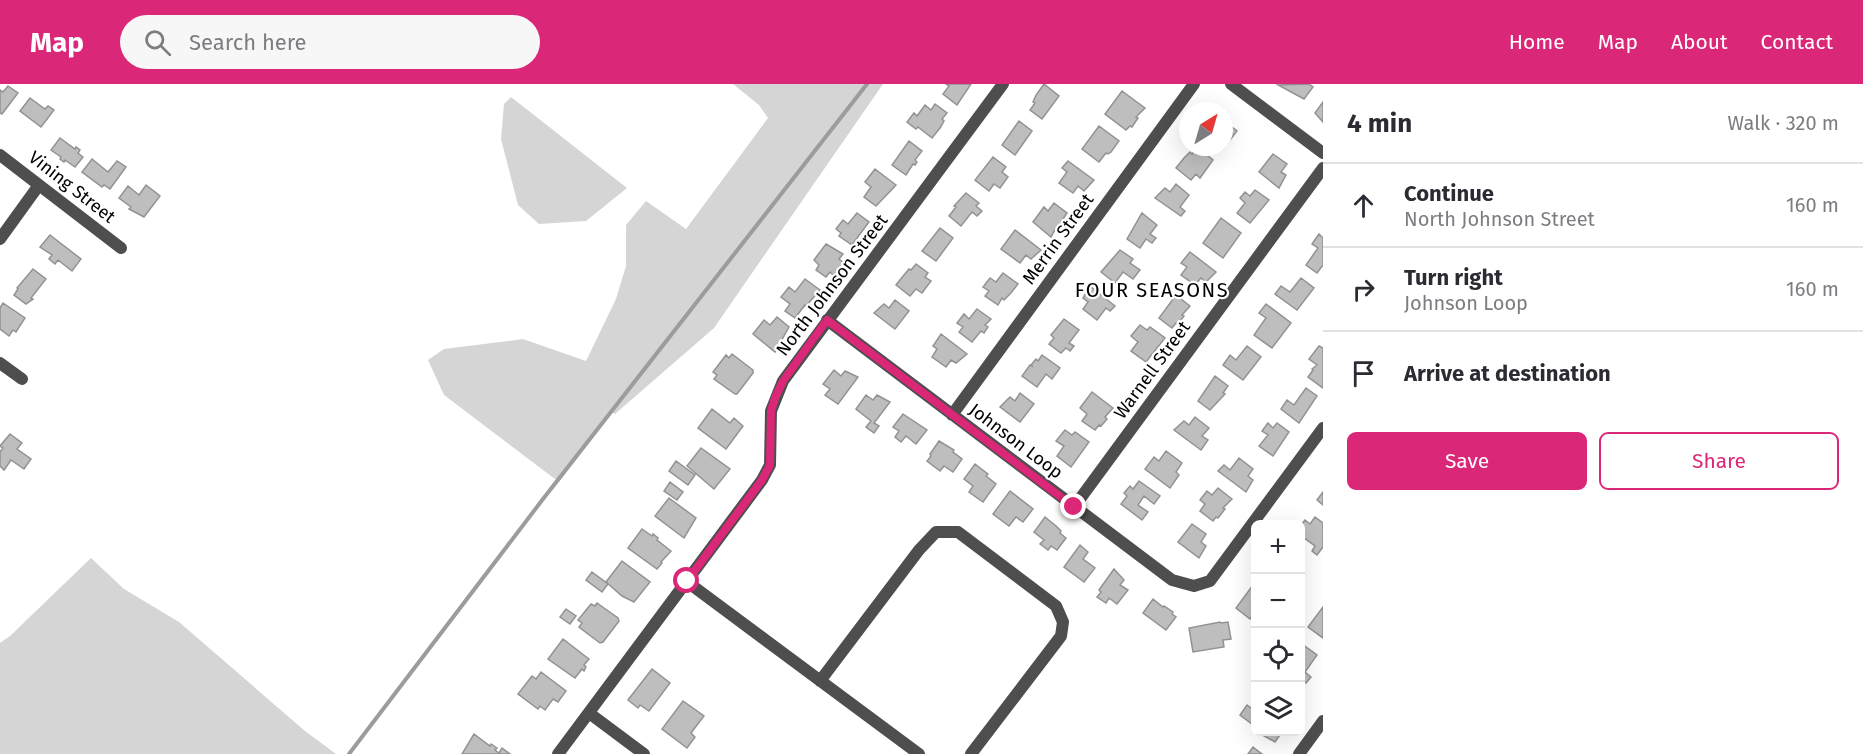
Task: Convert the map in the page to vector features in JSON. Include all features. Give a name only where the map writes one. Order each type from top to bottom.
[{"type":"street","name":"North Johnson Street","points":[[558,754],[762,480],[770,465],[771,411],[783,381],[1003,84]]},
{"type":"street","name":"Merrin Street","points":[[952,415],[1194,84]]},
{"type":"street","points":[[1231,84],[1323,153]]},
{"type":"street","name":"Vining Street","points":[[0,155],[121,248]]},
{"type":"street","name":"Warnell Street","points":[[1074,507],[1323,168]]},
{"type":"street","points":[[0,239],[39,185]]},
{"type":"street","name":"Johnson Loop","points":[[827,320],[1172,580],[1194,586],[1210,581],[1323,428]]},
{"type":"street","points":[[0,363],[22,378]]},
{"type":"street","points":[[820,681],[919,550],[936,532],[958,532],[1056,606],[1063,621],[1061,636],[972,754]]},
{"type":"street","points":[[687,581],[919,754]]},
{"type":"street","points":[[589,713],[644,754]]},
{"type":"street","points":[[1299,754],[1323,721]]},
{"type":"shaded area","points":[[733,84],[883,84],[714,328],[615,414],[612,412],[559,482],[444,395],[428,360],[444,349],[523,339],[586,361],[616,299],[626,266],[626,225],[646,201],[686,229],[768,118],[759,105]]},
{"type":"shaded area","points":[[511,97],[627,188],[586,221],[539,224],[518,205],[501,139],[504,104]]},
{"type":"shaded area","points":[[91,558],[124,589],[179,622],[305,731],[336,754],[0,754],[0,643]]},
{"type":"building","points":[[946,84],[971,84],[957,105],[943,94],[949,86]]},
{"type":"building","points":[[1044,84],[1059,96],[1042,119],[1030,110],[1035,103],[1033,102],[1036,95]]},
{"type":"building","points":[[1309,84],[1313,87],[1304,99],[1278,85]]},
{"type":"building","points":[[8,86],[18,93],[2,114],[0,113],[0,90],[3,92]]},
{"type":"building","points":[[1122,91],[1145,108],[1136,117],[1138,118],[1132,127],[1126,130],[1105,114]]},
{"type":"building","points":[[30,98],[45,109],[48,106],[54,110],[41,127],[20,111]]},
{"type":"building","points":[[1323,102],[1323,122],[1315,113]]},
{"type":"building","points":[[935,104],[947,113],[932,138],[907,122],[914,113],[917,116],[925,105],[931,110]]},
{"type":"building","points":[[1019,121],[1032,131],[1015,155],[1002,145]]},
{"type":"building","points":[[1099,126],[1119,141],[1099,162],[1082,149]]},
{"type":"building","points":[[60,138],[80,150],[78,153],[83,157],[75,167],[65,160],[64,162],[51,150]]},
{"type":"building","points":[[909,141],[922,151],[915,160],[917,162],[915,165],[913,164],[906,175],[892,165]]},
{"type":"building","points":[[1273,154],[1287,164],[1281,172],[1286,175],[1279,188],[1259,172]]},
{"type":"building","points":[[1186,156],[1208,156],[1213,160],[1200,178],[1196,174],[1191,180],[1176,168]]},
{"type":"building","points":[[993,157],[1006,167],[1002,172],[1008,177],[1000,188],[994,184],[989,191],[975,180]]},
{"type":"building","points":[[92,159],[108,172],[117,161],[126,167],[110,189],[104,185],[102,187],[82,172]]},
{"type":"building","points":[[1068,161],[1094,180],[1084,191],[1078,186],[1073,193],[1059,183],[1067,172],[1062,168]]},
{"type":"building","points":[[875,169],[896,185],[876,206],[864,197],[871,187],[865,182]]},
{"type":"building","points":[[1176,184],[1189,195],[1180,207],[1185,211],[1181,216],[1155,198],[1165,188],[1170,192]]},
{"type":"building","points":[[146,185],[160,196],[144,217],[129,209],[131,207],[119,198],[128,186],[139,195]]},
{"type":"building","points":[[1255,190],[1269,200],[1250,223],[1237,213],[1245,203],[1240,198],[1245,192],[1250,196]]},
{"type":"building","points":[[966,193],[979,203],[976,206],[982,211],[977,216],[972,212],[961,226],[949,216],[956,207],[954,206]]},
{"type":"building","points":[[1054,203],[1067,213],[1063,219],[1066,221],[1060,229],[1057,226],[1051,237],[1033,222],[1044,207],[1048,211]]},
{"type":"building","points":[[857,213],[869,222],[852,245],[839,236],[841,233],[836,229],[843,220],[848,224]]},
{"type":"building","points":[[1142,213],[1157,225],[1150,234],[1156,238],[1152,243],[1146,239],[1140,248],[1127,239]]},
{"type":"building","points":[[1221,218],[1241,233],[1223,258],[1203,243]]},
{"type":"building","points":[[940,228],[953,238],[936,261],[922,251]]},
{"type":"building","points":[[1015,230],[1041,250],[1031,259],[1026,255],[1020,263],[1001,249]]},
{"type":"building","points":[[1319,234],[1323,238],[1323,265],[1317,273],[1306,265],[1318,248],[1312,244]]},
{"type":"building","points":[[50,235],[81,259],[72,271],[58,260],[55,264],[49,259],[52,255],[40,247]]},
{"type":"building","points":[[826,244],[843,254],[839,259],[844,263],[834,276],[830,272],[826,277],[816,270],[819,265],[814,260]]},
{"type":"building","points":[[1120,250],[1133,259],[1130,263],[1140,270],[1133,279],[1123,272],[1115,283],[1101,272]]},
{"type":"building","points":[[1190,252],[1216,272],[1206,282],[1201,278],[1195,285],[1181,275],[1187,267],[1181,263]]},
{"type":"building","points":[[916,264],[928,273],[925,277],[931,281],[922,293],[916,289],[910,296],[896,285]]},
{"type":"building","points":[[33,269],[46,279],[31,298],[33,299],[26,304],[14,295]]},
{"type":"building","points":[[1003,273],[1018,284],[1004,300],[1002,298],[998,305],[985,296],[989,291],[983,287],[990,278],[996,282]]},
{"type":"building","points":[[1301,278],[1314,288],[1297,310],[1275,294],[1281,286],[1290,292]]},
{"type":"building","points":[[805,279],[820,290],[795,318],[785,311],[790,304],[781,297],[789,287],[795,292]]},
{"type":"building","points":[[1090,286],[1115,306],[1110,311],[1106,308],[1097,320],[1083,309],[1088,302],[1083,298]]},
{"type":"building","points":[[1176,295],[1190,306],[1178,324],[1176,323],[1172,328],[1159,318]]},
{"type":"building","points":[[895,300],[909,311],[895,329],[874,313],[884,304],[889,308]]},
{"type":"building","points":[[3,303],[25,318],[16,332],[13,330],[9,336],[0,329],[0,308]]},
{"type":"building","points":[[1266,304],[1291,323],[1272,348],[1254,335],[1266,318],[1259,313]]},
{"type":"building","points":[[977,309],[991,319],[985,325],[988,327],[984,333],[981,331],[972,342],[959,332],[963,327],[957,323],[964,314],[969,319]]},
{"type":"building","points":[[777,317],[789,327],[775,352],[753,334],[764,320],[770,325]]},
{"type":"building","points":[[1064,319],[1079,330],[1069,343],[1074,346],[1070,351],[1066,348],[1061,353],[1049,344],[1054,338],[1051,335]]},
{"type":"building","points":[[1140,325],[1147,330],[1150,327],[1165,338],[1146,362],[1131,351],[1138,342],[1131,336]]},
{"type":"building","points":[[941,334],[967,354],[956,363],[951,360],[946,367],[932,357],[937,349],[933,346]]},
{"type":"building","points":[[1247,346],[1261,357],[1243,380],[1223,365],[1230,355],[1236,360]]},
{"type":"building","points":[[1319,346],[1323,348],[1323,388],[1308,377],[1317,365],[1309,359]]},
{"type":"building","points":[[732,354],[753,370],[737,394],[714,379],[717,375],[713,372],[726,355],[729,358]]},
{"type":"building","points":[[1042,355],[1060,368],[1052,379],[1046,374],[1037,387],[1022,376]]},
{"type":"building","points":[[834,370],[841,376],[845,371],[858,377],[838,404],[825,395],[830,389],[823,384]]},
{"type":"building","points":[[1215,376],[1228,386],[1223,393],[1225,394],[1210,410],[1198,401]]},
{"type":"building","points":[[1306,388],[1317,396],[1299,423],[1281,409],[1287,400],[1294,405]]},
{"type":"building","points":[[1092,392],[1113,408],[1105,417],[1107,419],[1095,430],[1082,421],[1087,414],[1080,408]]},
{"type":"building","points":[[1020,393],[1034,404],[1020,422],[1000,407],[1010,397],[1015,401]]},
{"type":"building","points":[[866,395],[873,400],[877,395],[890,402],[874,423],[879,426],[874,433],[866,427],[871,421],[856,409]]},
{"type":"building","points":[[712,409],[730,423],[734,418],[743,426],[726,449],[698,428]]},
{"type":"building","points":[[903,414],[927,430],[916,444],[906,436],[901,442],[895,437],[899,431],[893,427]]},
{"type":"building","points":[[1195,417],[1209,428],[1202,436],[1208,440],[1201,450],[1174,430],[1184,421],[1189,425]]},
{"type":"building","points":[[1268,423],[1273,428],[1277,423],[1289,432],[1273,456],[1259,446],[1268,435],[1262,431]]},
{"type":"building","points":[[1065,430],[1072,435],[1075,432],[1089,442],[1071,467],[1057,456],[1064,446],[1056,441]]},
{"type":"building","points":[[10,434],[22,443],[17,449],[31,459],[24,469],[11,460],[4,470],[0,466],[0,452],[3,448],[0,446]]},
{"type":"building","points":[[939,441],[954,450],[953,452],[962,459],[953,472],[944,466],[940,471],[927,461]]},
{"type":"building","points":[[701,448],[730,469],[714,489],[687,466]]},
{"type":"building","points":[[1166,451],[1182,463],[1176,472],[1179,475],[1170,488],[1145,469],[1154,457],[1159,461]]},
{"type":"building","points":[[1239,458],[1253,469],[1248,476],[1253,480],[1246,492],[1218,471],[1224,465],[1230,470]]},
{"type":"building","points":[[676,461],[695,475],[688,485],[669,471]]},
{"type":"building","points":[[975,464],[996,484],[983,502],[969,492],[973,486],[964,479]]},
{"type":"building","points":[[1139,481],[1160,496],[1154,504],[1144,496],[1138,505],[1148,512],[1142,520],[1121,504],[1127,496],[1124,493],[1130,486],[1133,489]]},
{"type":"building","points":[[670,482],[683,492],[677,500],[664,491]]},
{"type":"building","points":[[1218,488],[1232,499],[1223,508],[1225,509],[1218,518],[1216,517],[1213,521],[1200,511],[1205,504],[1200,500],[1207,491],[1212,495]]},
{"type":"building","points":[[1010,491],[1033,509],[1023,522],[1016,517],[1009,526],[993,514]]},
{"type":"building","points":[[1323,492],[1323,505],[1317,500]]},
{"type":"building","points":[[669,498],[696,518],[684,538],[655,516]]},
{"type":"building","points":[[1045,517],[1066,538],[1057,550],[1051,546],[1048,550],[1040,544],[1044,540],[1034,532]]},
{"type":"building","points":[[1315,517],[1323,523],[1323,547],[1317,555],[1312,551],[1315,546],[1305,539],[1305,520],[1310,524]]},
{"type":"building","points":[[1192,524],[1206,534],[1201,542],[1206,546],[1199,558],[1178,542]]},
{"type":"building","points":[[642,529],[652,536],[653,534],[671,551],[657,569],[628,548]]},
{"type":"building","points":[[1080,545],[1088,552],[1083,559],[1095,568],[1084,582],[1064,567]]},
{"type":"building","points":[[622,561],[650,582],[634,602],[622,596],[606,582]]},
{"type":"building","points":[[1114,569],[1124,580],[1120,585],[1128,590],[1117,604],[1109,598],[1106,603],[1097,597],[1101,592],[1099,590]]},
{"type":"building","points":[[592,572],[608,584],[602,592],[586,580]]},
{"type":"building","points":[[1251,588],[1251,618],[1236,608]]},
{"type":"building","points":[[1153,599],[1173,612],[1172,614],[1176,617],[1166,630],[1143,613]]},
{"type":"building","points":[[597,603],[619,621],[600,643],[579,627],[582,623],[578,620],[591,604],[595,606]]},
{"type":"building","points":[[1323,607],[1323,638],[1308,627]]},
{"type":"building","points":[[566,609],[576,616],[570,624],[560,617]]},
{"type":"building","points":[[1228,622],[1231,639],[1223,640],[1224,647],[1193,652],[1189,628]]},
{"type":"building","points":[[563,639],[589,659],[584,665],[586,667],[584,671],[582,669],[575,678],[548,659]]},
{"type":"building","points":[[1305,646],[1317,655],[1305,672]]},
{"type":"building","points":[[652,669],[670,683],[649,711],[640,705],[638,708],[628,700]]},
{"type":"building","points":[[541,672],[566,691],[558,702],[553,699],[545,710],[540,706],[538,709],[518,694],[532,676],[536,679]]},
{"type":"building","points":[[1305,672],[1311,677],[1305,682]]},
{"type":"building","points":[[683,701],[704,716],[691,733],[695,737],[687,748],[662,729]]},
{"type":"building","points":[[1247,705],[1251,708],[1251,723],[1240,715]]},
{"type":"building","points":[[474,734],[490,746],[491,744],[497,748],[495,750],[499,753],[502,748],[510,754],[462,754]]},
{"type":"building","points":[[1264,736],[1279,736],[1275,742]]},
{"type":"building","points":[[1253,747],[1262,754],[1248,754]]},
{"type":"waterway","points":[[349,754],[543,499],[867,84]]},
{"type":"district","name":"FOUR SEASONS","points":[[1152,290]]},
{"type":"route","points":[[687,581],[762,480],[770,465],[771,411],[775,398],[783,381],[827,320],[1074,507]]}]
